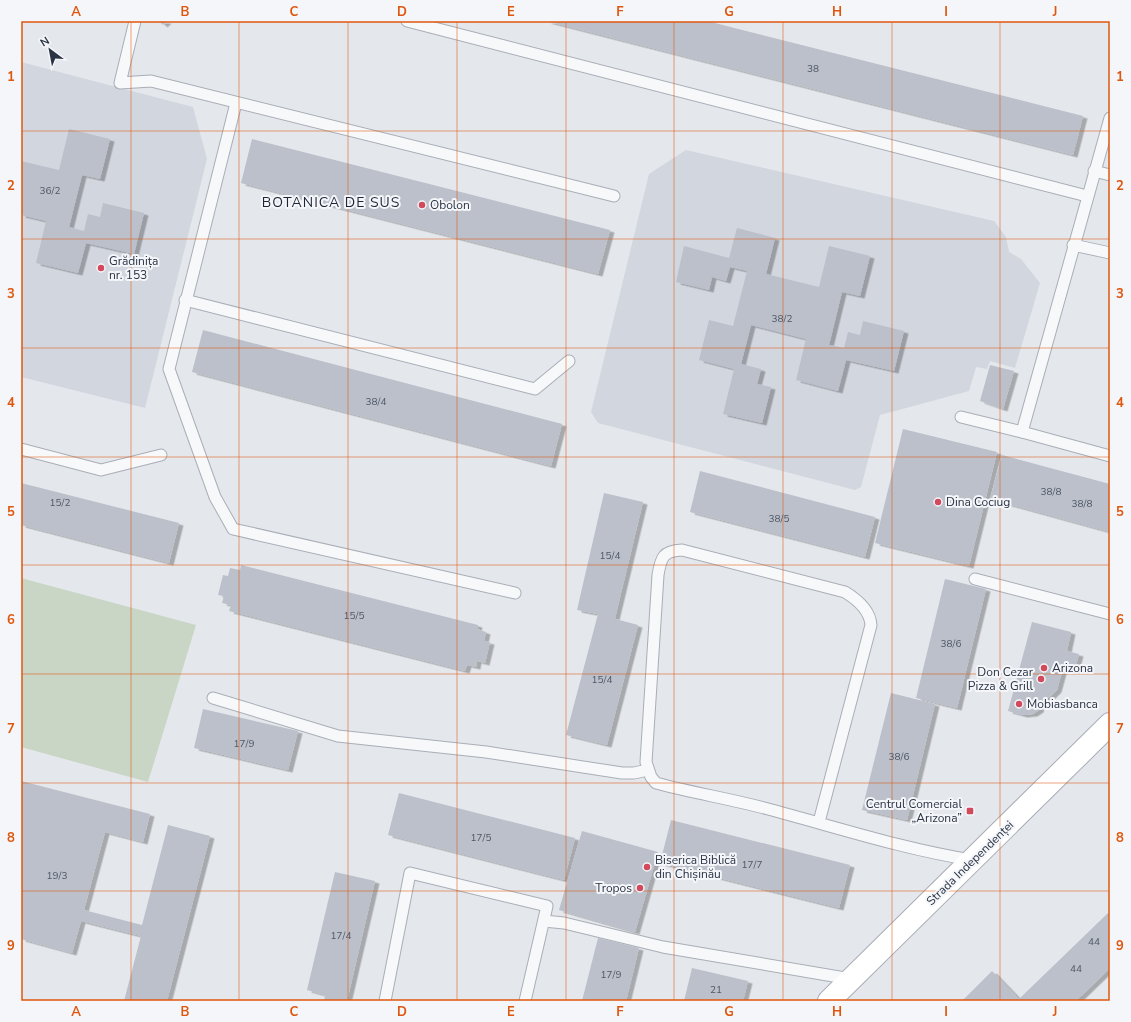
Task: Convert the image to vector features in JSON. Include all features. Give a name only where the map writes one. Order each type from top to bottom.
[{"type":"main road","name":"Strada Independenței","points":[[829,1001],[1110,724]]},
{"type":"lane","points":[[135,21],[120,83],[151,81],[614,196]]},
{"type":"lane","points":[[407,21],[1087,196]]},
{"type":"lane","points":[[236,103],[185,300],[169,369],[215,497],[233,529],[516,593]]},
{"type":"lane","points":[[1022,432],[1110,118]]},
{"type":"lane","points":[[1094,171],[1110,176]]},
{"type":"lane","points":[[1074,245],[1110,254]]},
{"type":"lane","points":[[185,300],[535,389],[570,361]]},
{"type":"lane","points":[[961,417],[1110,456]]},
{"type":"lane","points":[[21,449],[101,470],[160,455]]},
{"type":"lane","points":[[819,822],[871,625],[870,617],[864,607],[845,592],[682,550],[672,550],[664,555],[660,560],[658,575],[646,762],[651,778],[656,783],[819,822],[949,856],[972,860]]},
{"type":"lane","points":[[975,579],[1110,614]]},
{"type":"lane","points":[[213,698],[338,736],[486,752],[622,773],[634,773],[648,770]]},
{"type":"lane","points":[[385,1001],[410,873],[547,906],[524,1001]]},
{"type":"lane","points":[[544,921],[564,923],[663,947],[851,979]]},
{"type":"shaded area","name":"Grădinița nr. 153","points":[[21,62],[193,107],[207,159],[145,408],[21,377]]},
{"type":"shaded area","points":[[686,150],[994,221],[1006,237],[1009,252],[1021,259],[1040,283],[1015,368],[990,361],[987,369],[976,367],[969,391],[880,415],[861,487],[855,490],[598,423],[591,412],[649,174]]},
{"type":"green space","points":[[21,578],[196,625],[148,782],[21,747]]},
{"type":"building","points":[[159,21],[167,21],[163,25]]},
{"type":"building","points":[[546,21],[707,21],[1083,116],[1073,155]]},
{"type":"building","points":[[69,129],[110,139],[100,179],[82,175],[69,227],[84,231],[88,214],[100,217],[103,203],[144,213],[134,254],[86,243],[78,273],[36,263],[46,221],[21,215],[21,161],[59,170]]},
{"type":"building","points":[[252,139],[610,230],[598,274],[241,183]]},
{"type":"building","points":[[737,228],[775,238],[766,274],[819,287],[829,246],[870,256],[860,296],[842,292],[829,345],[844,348],[848,332],[860,335],[863,321],[904,331],[894,371],[846,360],[838,391],[796,380],[806,339],[751,325],[741,364],[761,369],[757,384],[771,387],[762,423],[723,414],[734,369],[699,360],[709,320],[733,326],[747,271],[730,267],[726,281],[712,277],[709,290],[676,282],[684,246],[729,258]]},
{"type":"building","points":[[203,330],[562,424],[551,466],[192,372]]},
{"type":"building","points":[[990,365],[1014,371],[1003,409],[980,401]]},
{"type":"building","points":[[903,429],[997,452],[969,566],[875,543]]},
{"type":"building","points":[[1002,455],[1110,484],[1110,532],[990,499]]},
{"type":"building","points":[[700,471],[875,517],[865,557],[690,512]]},
{"type":"building","points":[[21,483],[179,523],[169,563],[21,525]]},
{"type":"building","points":[[604,493],[643,502],[615,618],[608,617],[638,625],[607,745],[566,735],[598,614],[577,610]]},
{"type":"building","points":[[241,565],[478,625],[477,629],[486,632],[484,641],[490,642],[485,663],[477,661],[476,667],[467,665],[465,671],[229,611],[231,605],[222,603],[224,596],[218,595],[223,575],[228,576],[230,568],[240,570]]},
{"type":"building","points":[[945,579],[986,589],[957,708],[916,698]]},
{"type":"building","name":"Arizona","points":[[1032,622],[1071,632],[1067,651],[1079,654],[1076,665],[1062,672],[1057,690],[1050,697],[1042,700],[1039,710],[1033,714],[1023,715],[1008,711]]},
{"type":"building","points":[[891,693],[935,704],[907,820],[862,810]]},
{"type":"building","points":[[203,709],[298,731],[288,770],[194,748]]},
{"type":"building","points":[[21,781],[150,814],[143,842],[105,832],[84,910],[142,925],[168,825],[210,836],[167,1001],[124,1001],[141,936],[81,921],[72,953],[21,939]]},
{"type":"building","points":[[399,793],[575,838],[564,880],[388,835]]},
{"type":"building","points":[[671,820],[850,865],[839,908],[660,863]]},
{"type":"building","points":[[582,831],[658,852],[635,932],[559,910]]},
{"type":"building","points":[[335,872],[375,881],[347,1001],[324,1001],[325,995],[307,990]]},
{"type":"building","points":[[1108,913],[1110,916],[1110,968],[1076,1001],[1021,1001],[1019,999]]},
{"type":"building","points":[[598,938],[639,948],[626,1001],[582,1001]]},
{"type":"building","points":[[692,968],[748,981],[743,1001],[684,1001]]},
{"type":"building","points":[[992,971],[1019,999],[1018,1001],[962,1001]]},
{"type":"place","name":"Obolon","points":[[422,205]]},
{"type":"place","name":"Grădinița nr. 153","points":[[101,268]]},
{"type":"place","name":"Dina Cociug","points":[[938,502]]},
{"type":"place","name":"Arizona","points":[[1044,668]]},
{"type":"place","name":"Don Cezar Pizza & Grill","points":[[1041,679]]},
{"type":"place","name":"Mobiasbanca","points":[[1019,704]]},
{"type":"place","name":"Centrul Comercial „Arizona”","points":[[970,811]]},
{"type":"place","name":"Biserica Biblică din Chișinău","points":[[647,867]]},
{"type":"place","name":"Tropos","points":[[640,888]]},
{"type":"district","name":"BOTANICA DE SUS","points":[[331,202]]}]
